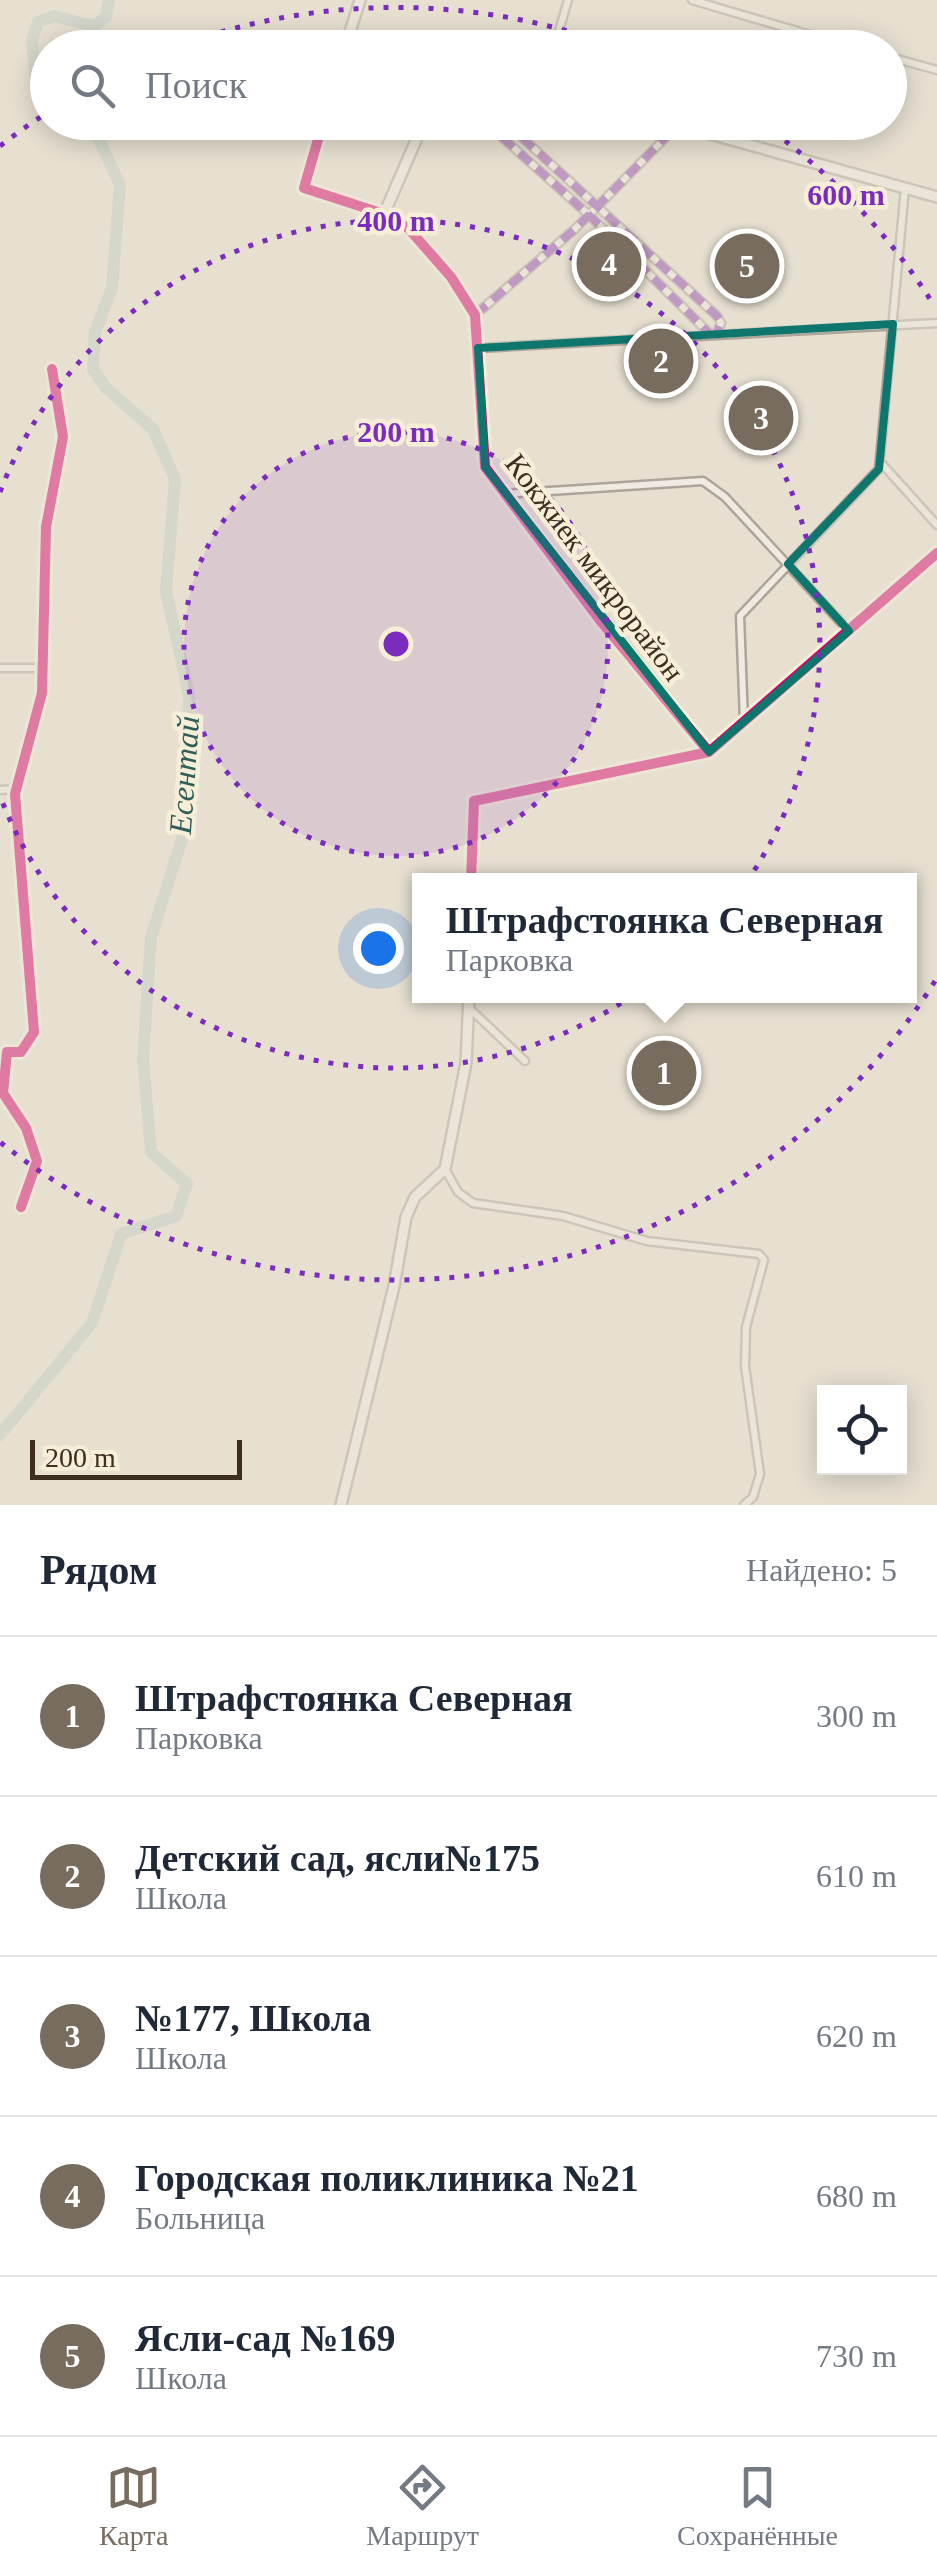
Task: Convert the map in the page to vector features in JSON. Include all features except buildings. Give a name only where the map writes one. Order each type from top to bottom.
[{"type":"street","points":[[351,30],[360,0]]},
{"type":"street","points":[[559,30],[568,0]]},
{"type":"street","points":[[692,0],[793,30]]},
{"type":"street","points":[[907,62],[937,70]]},
{"type":"street","name":"Кокжиек микрорайон","points":[[318,140],[304,188],[384,214],[408,228],[451,276],[475,315],[485,467],[708,752]]},
{"type":"street","points":[[384,214],[416,140]]},
{"type":"street","points":[[505,140],[713,334]]},
{"type":"street","points":[[525,140],[717,316],[721,323],[713,334]]},
{"type":"street","points":[[475,315],[598,205],[658,140]]},
{"type":"street","points":[[731,140],[937,197]]},
{"type":"street","points":[[744,722],[740,616],[882,463],[905,188]]},
{"type":"street","points":[[478,348],[937,323]]},
{"type":"street","points":[[0,1044],[8,1052],[21,1052],[34,1032],[16,789],[38,716],[44,668],[46,527],[63,429],[52,368]]},
{"type":"street","points":[[882,463],[937,526]]},
{"type":"street","points":[[503,494],[703,481],[725,497],[849,631]]},
{"type":"street","points":[[471,873],[474,801],[708,752],[937,553]]},
{"type":"street","points":[[0,668],[44,668]]},
{"type":"street","points":[[0,790],[16,789]]},
{"type":"street","points":[[341,1505],[394,1286],[406,1217],[416,1197],[445,1169],[466,1063],[468,1003]]},
{"type":"street","points":[[471,1003],[525,1061]]},
{"type":"street","points":[[8,1052],[3,1093],[26,1128],[38,1161],[21,1207]]},
{"type":"street","points":[[445,1169],[458,1192],[472,1202],[564,1216],[646,1241],[758,1254],[764,1260],[746,1328],[744,1366],[760,1474],[753,1497],[744,1505]]},
{"type":"highlighted area","points":[[893,324],[879,469],[788,564],[849,631],[709,752],[485,467],[478,348]]},
{"type":"waterway","name":"Есентай","points":[[35,30],[38,22],[54,16],[94,26],[106,17],[109,0]]},
{"type":"waterway","name":"Есентай","points":[[0,1435],[92,1323],[121,1234],[176,1216],[187,1184],[151,1152],[143,1059],[151,937],[184,833],[189,695],[166,591],[175,479],[153,429],[106,388],[93,369],[95,332],[112,288],[120,185],[99,140]]},
{"type":"marked path","points":[[505,140],[589,215],[710,334]]},
{"type":"marked path","points":[[525,140],[717,316],[721,323],[716,334]]},
{"type":"marked path","points":[[475,315],[575,229],[663,140]]},
{"type":"cycle path","points":[[318,140],[304,188],[384,214],[408,228],[451,277],[475,315],[485,467],[599,619],[709,752]]},
{"type":"cycle path","points":[[21,1207],[37,1161],[26,1128],[3,1093],[7,1052],[21,1052],[34,1032],[15,794],[42,693],[46,527],[63,437],[52,369]]},
{"type":"cycle path","points":[[471,873],[474,801],[709,752],[937,553]]},
{"type":"place","name":"Городская поликлиника №21","points":[[609,264]]},
{"type":"place","name":"Ясли-сад №169","points":[[747,266]]},
{"type":"place","name":"Детский сад, ясли№175","points":[[661,361]]},
{"type":"place","name":"№177, Школа","points":[[761,418]]},
{"type":"place","name":"Штрафстоянка Северная","points":[[664,1073]]}]
